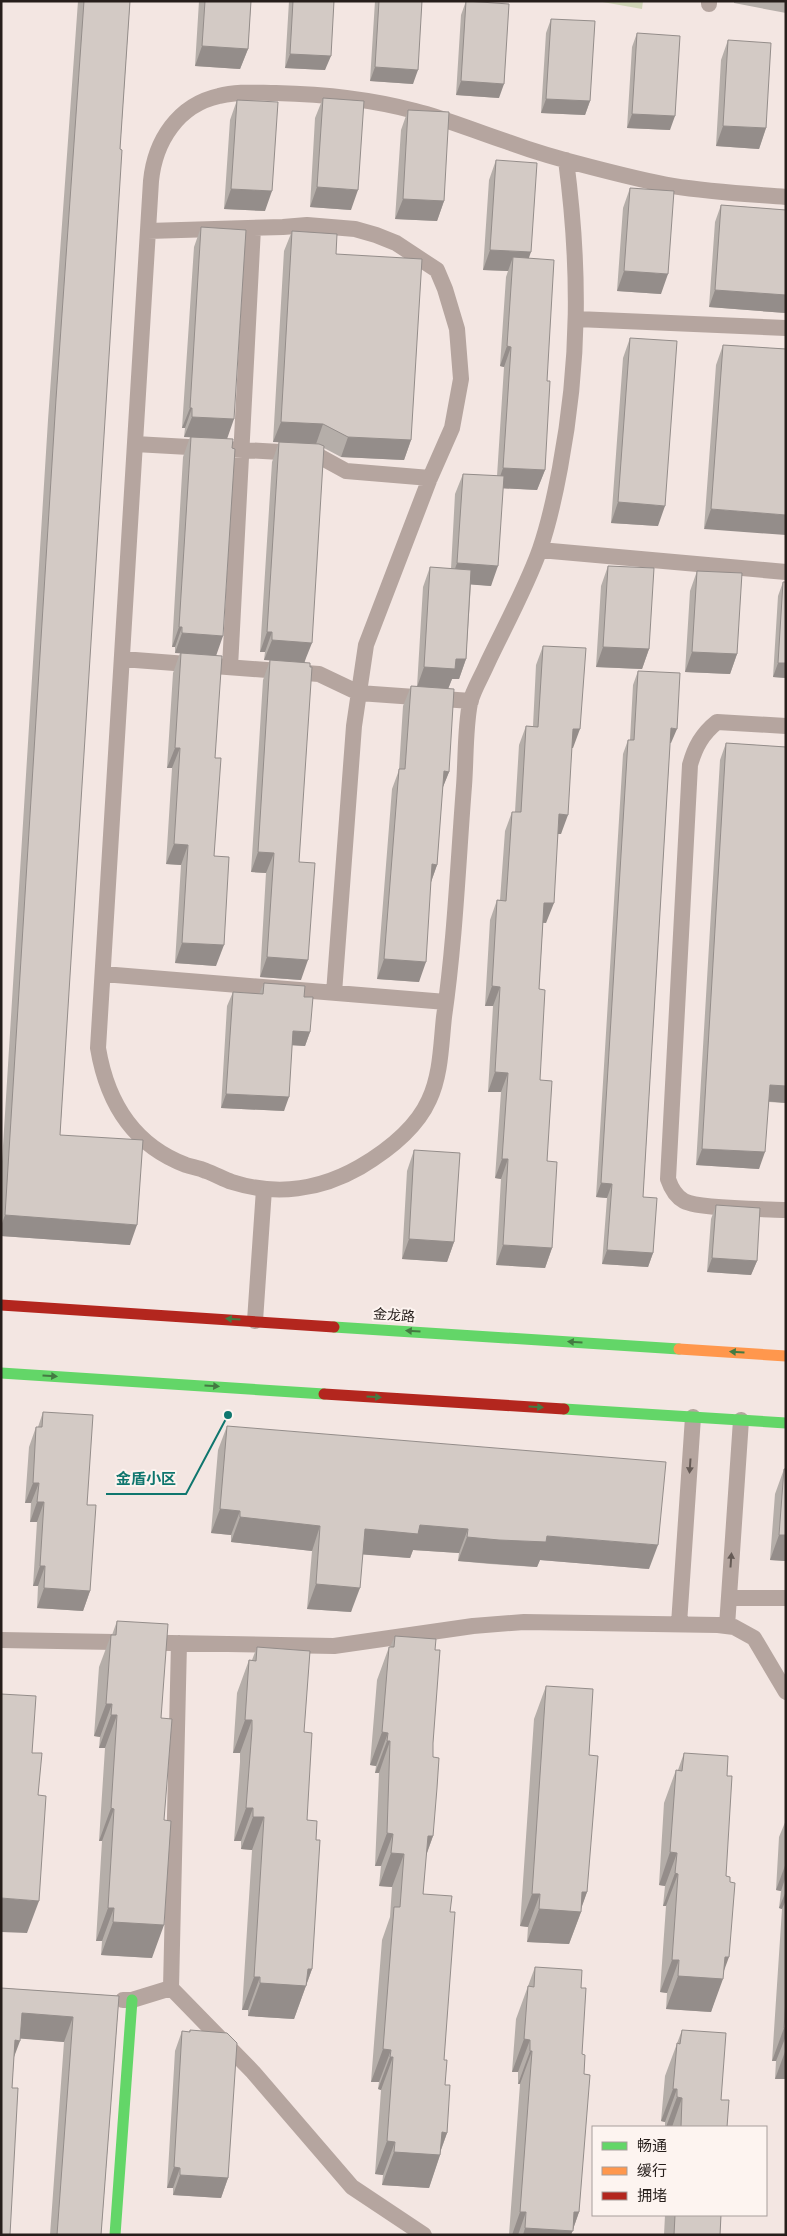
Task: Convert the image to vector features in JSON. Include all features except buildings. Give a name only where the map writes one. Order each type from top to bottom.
[{"type":"main road","name":"金龙路","points":[[1,1305],[786,1356]]},
{"type":"main road","points":[[1,1372],[786,1423]]},
{"type":"main road","points":[[115,2235],[132,2000]]},
{"type":"lane","points":[[566,160],[577,266],[574,378],[566,436],[555,494],[540,550],[471,701],[446,1002],[435,1084],[420,1117],[409,1130],[363,1165],[337,1179],[302,1189],[280,1190],[264,1189],[230,1181],[168,1157],[151,1146],[123,1117],[111,1096],[102,1072],[98,1048],[148,231],[153,162],[160,144],[180,115],[207,99],[221,95],[298,94],[376,102],[452,122],[508,143],[566,160],[674,186],[786,197]]},
{"type":"lane","points":[[148,231],[307,225],[355,229],[396,243],[437,270],[457,329],[461,379],[452,428],[430,478],[366,645],[354,726],[334,993]]},
{"type":"lane","points":[[230,667],[253,228]]},
{"type":"lane","points":[[577,320],[786,328]]},
{"type":"lane","points":[[135,444],[315,454],[346,471],[430,478]]},
{"type":"lane","points":[[540,550],[786,572]]},
{"type":"lane","points":[[122,659],[319,674],[358,693],[471,701]]},
{"type":"lane","points":[[786,726],[717,722],[702,735],[694,750],[690,765],[668,1180],[672,1190],[679,1197],[693,1205],[786,1210]]},
{"type":"lane","points":[[103,974],[446,1002]]},
{"type":"lane","points":[[255,1321],[264,1189]]},
{"type":"lane","points":[[678,1624],[693,1417]]},
{"type":"lane","points":[[727,1626],[741,1420]]},
{"type":"lane","points":[[729,1598],[786,1598]]},
{"type":"lane","points":[[1,1640],[334,1646],[473,1626],[524,1622],[727,1626],[744,1631],[754,1638],[786,1692]]},
{"type":"lane","points":[[179,1643],[171,1988],[253,2072],[352,2187],[424,2235]]},
{"type":"lane","points":[[104,1998],[132,2000],[171,1988]]},
{"type":"green space","points":[[597,1],[643,1],[642,9]]},
{"type":"traffic: fast","points":[[334,1327],[679,1349]]},
{"type":"traffic: fast","points":[[1,1373],[324,1394]]},
{"type":"traffic: fast","points":[[564,1409],[786,1423]]},
{"type":"traffic: fast","points":[[115,2235],[132,2000]]},
{"type":"traffic: slow","points":[[679,1349],[786,1356]]},
{"type":"traffic: jam","points":[[1,1305],[334,1327]]},
{"type":"traffic: jam","points":[[324,1394],[564,1409]]},
{"type":"place","name":"金盾小区","points":[[228,1415]]}]
